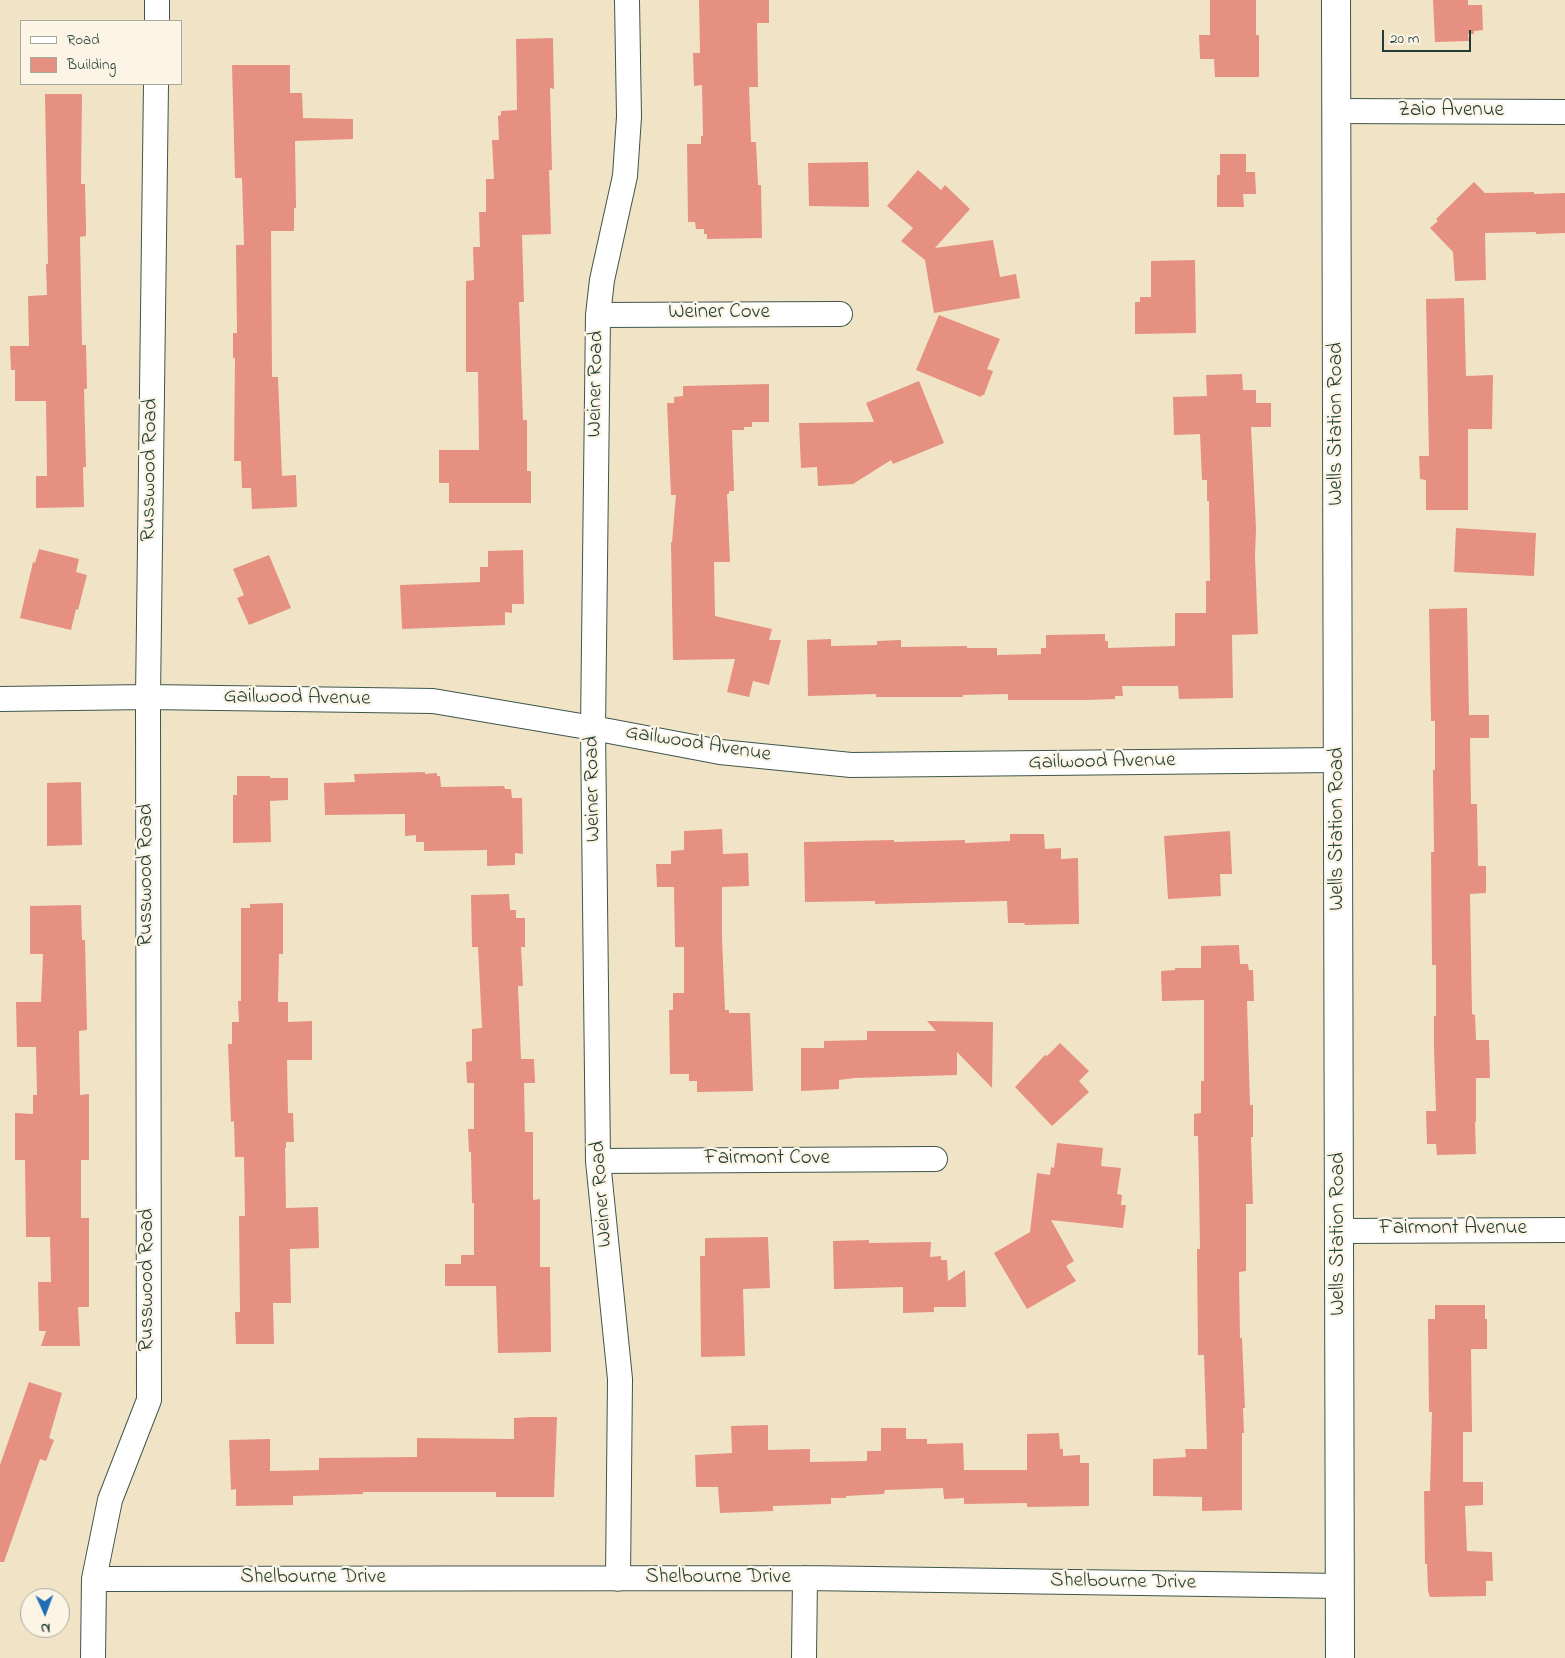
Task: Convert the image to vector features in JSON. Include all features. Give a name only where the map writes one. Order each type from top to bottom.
[{"type":"street","points":[[157,0],[157,20]]},
{"type":"street","name":"Weiner Road","points":[[618,1580],[620,1379],[598,1161],[593,728],[598,314],[602,280],[626,176],[629,117],[627,0]]},
{"type":"street","name":"Wells Station Road","points":[[1336,0],[1340,1658]]},
{"type":"street","name":"Russwood Road","points":[[93,1658],[94,1580],[110,1500],[149,1400],[148,697],[156,85]]},
{"type":"street","name":"Zaio Avenue","points":[[1337,111],[1565,112]]},
{"type":"street","name":"Weiner Cove","points":[[598,314],[840,314]]},
{"type":"street","name":"Gailwood Avenue","points":[[0,699],[148,697],[433,701],[720,752],[851,765],[1338,760]]},
{"type":"street","name":"Fairmont Cove","points":[[598,1161],[935,1158]]},
{"type":"street","name":"Fairmont Avenue","points":[[1340,1230],[1565,1230]]},
{"type":"street","points":[[804,1658],[805,1578]]},
{"type":"street","name":"Shelbourne Drive","points":[[94,1580],[805,1578],[1341,1586]]},
{"type":"building","points":[[699,0],[769,0],[769,23],[757,23],[758,87],[749,87],[751,142],[756,142],[758,185],[761,185],[762,238],[707,239],[704,229],[696,229],[695,222],[688,222],[687,144],[701,144],[701,136],[703,136],[702,85],[694,86],[693,53],[700,53]]},
{"type":"building","points":[[1210,0],[1256,0],[1256,35],[1259,35],[1259,77],[1215,77],[1214,59],[1200,59],[1199,35],[1210,35]]},
{"type":"building","points":[[1433,0],[1468,0],[1468,5],[1482,5],[1483,30],[1474,31],[1474,34],[1468,34],[1469,41],[1435,42]]},
{"type":"building","points":[[553,38],[554,89],[550,88],[552,170],[549,170],[551,234],[522,235],[524,302],[519,302],[523,420],[527,420],[527,471],[531,471],[531,503],[449,503],[449,483],[439,483],[439,450],[479,450],[478,372],[466,372],[466,281],[474,280],[473,247],[480,247],[479,212],[486,212],[486,179],[494,179],[492,140],[499,140],[498,116],[501,115],[501,111],[517,110],[516,39]]},
{"type":"building","points":[[232,65],[290,65],[290,93],[302,93],[303,118],[353,119],[353,139],[295,141],[296,208],[294,208],[294,231],[271,231],[272,377],[278,377],[282,476],[296,475],[297,507],[252,509],[251,488],[242,488],[241,461],[234,461],[235,358],[233,358],[233,333],[237,333],[236,245],[244,245],[242,178],[235,178]]},
{"type":"building","points":[[45,94],[82,94],[81,184],[85,184],[86,236],[80,237],[82,345],[86,345],[87,389],[84,389],[86,467],[83,467],[84,507],[36,508],[36,476],[47,476],[46,401],[15,401],[15,370],[11,370],[10,346],[29,346],[28,296],[47,295]]},
{"type":"building","points":[[1220,154],[1246,154],[1246,172],[1255,172],[1256,194],[1243,194],[1244,207],[1217,207],[1217,175],[1220,175]]},
{"type":"building","points":[[868,162],[869,207],[809,206],[808,163]]},
{"type":"building","points":[[918,170],[941,190],[945,185],[970,209],[935,248],[993,240],[1000,277],[1016,274],[1020,298],[934,313],[925,260],[901,241],[913,228],[887,206]]},
{"type":"building","points":[[1474,182],[1485,193],[1565,193],[1565,233],[1485,233],[1486,280],[1455,281],[1453,252],[1430,228],[1438,221],[1436,219]]},
{"type":"building","points":[[1195,260],[1196,333],[1135,334],[1135,302],[1140,302],[1140,297],[1151,297],[1151,261]]},
{"type":"building","points":[[1464,298],[1466,376],[1493,375],[1492,429],[1468,429],[1468,510],[1426,510],[1426,480],[1420,479],[1419,456],[1429,456],[1426,299]]},
{"type":"building","points":[[939,315],[1000,339],[987,369],[993,371],[984,395],[981,397],[916,370]]},
{"type":"building","points":[[1242,374],[1243,390],[1256,390],[1256,403],[1271,403],[1271,427],[1251,427],[1256,528],[1255,557],[1258,634],[1232,635],[1233,698],[1179,699],[1178,686],[1122,686],[1123,696],[1115,696],[1115,699],[1086,700],[1008,700],[1008,694],[963,695],[963,697],[876,697],[876,694],[808,696],[807,640],[831,639],[831,646],[877,645],[877,641],[901,640],[901,647],[967,646],[967,648],[997,648],[997,655],[1041,654],[1041,648],[1046,648],[1046,635],[1105,634],[1108,648],[1175,646],[1175,613],[1206,613],[1206,581],[1210,581],[1209,501],[1207,501],[1207,480],[1202,480],[1200,434],[1174,435],[1173,397],[1207,396],[1206,375]]},
{"type":"building","points":[[919,381],[944,443],[893,464],[891,460],[853,484],[818,486],[817,467],[801,468],[799,423],[874,422],[866,403]]},
{"type":"building","points":[[769,384],[769,422],[752,422],[752,427],[744,427],[744,430],[732,430],[734,491],[729,491],[729,494],[727,494],[730,562],[714,562],[715,616],[772,629],[769,640],[781,640],[769,685],[753,681],[749,697],[727,692],[735,659],[673,660],[671,542],[676,495],[671,495],[667,403],[674,403],[674,397],[683,396],[683,386]]},
{"type":"building","points":[[1456,528],[1536,533],[1534,576],[1454,572]]},
{"type":"building","points":[[39,549],[79,559],[76,572],[87,575],[71,630],[20,618],[33,562],[35,563]]},
{"type":"building","points":[[523,550],[524,604],[512,604],[512,613],[505,612],[505,625],[402,629],[400,585],[480,582],[480,567],[488,567],[488,551]]},
{"type":"building","points":[[269,555],[291,608],[249,625],[237,598],[244,595],[233,569]]},
{"type":"building","points":[[1467,608],[1469,715],[1489,715],[1489,738],[1470,738],[1471,804],[1477,804],[1478,866],[1486,866],[1486,893],[1470,894],[1472,1014],[1475,1015],[1476,1040],[1489,1040],[1490,1078],[1476,1078],[1476,1154],[1437,1155],[1436,1144],[1427,1144],[1426,1111],[1436,1111],[1434,1016],[1436,1016],[1436,965],[1432,965],[1431,852],[1434,852],[1433,770],[1435,770],[1435,721],[1431,721],[1429,609]]},
{"type":"building","points":[[425,772],[425,774],[437,773],[437,776],[440,776],[441,787],[504,786],[505,789],[511,789],[512,798],[522,798],[523,854],[515,853],[515,865],[487,866],[487,850],[424,851],[424,842],[416,842],[416,835],[405,836],[405,814],[325,815],[324,783],[355,782],[354,774]]},
{"type":"building","points":[[237,776],[288,778],[288,800],[270,801],[271,842],[233,843],[233,795],[237,795]]},
{"type":"building","points":[[81,782],[82,845],[47,846],[47,783]]},
{"type":"building","points":[[722,829],[723,854],[748,853],[749,886],[722,887],[722,938],[725,1010],[729,1010],[729,1013],[750,1013],[753,1091],[697,1092],[697,1081],[689,1081],[689,1074],[670,1074],[669,1010],[673,1010],[673,993],[684,993],[684,947],[675,947],[674,887],[657,887],[656,864],[671,864],[671,851],[684,850],[684,831]]},
{"type":"building","points":[[1230,831],[1232,874],[1220,874],[1221,896],[1168,899],[1164,836]]},
{"type":"building","points":[[1010,834],[1044,834],[1045,849],[1061,848],[1061,859],[1078,858],[1079,924],[1024,925],[1025,923],[1008,923],[1007,901],[875,904],[875,901],[805,902],[804,842],[965,840],[965,843],[1010,841]]},
{"type":"building","points":[[509,894],[510,910],[516,910],[516,918],[525,918],[525,947],[521,947],[523,986],[518,986],[521,1059],[534,1059],[535,1083],[524,1083],[525,1132],[533,1132],[533,1200],[540,1199],[540,1267],[550,1267],[551,1352],[498,1353],[496,1286],[445,1286],[445,1264],[461,1264],[461,1255],[474,1255],[474,1203],[472,1203],[471,1152],[469,1152],[468,1129],[474,1129],[474,1083],[467,1083],[466,1062],[472,1061],[472,1029],[482,1028],[478,947],[472,947],[471,895]]},
{"type":"building","points":[[283,903],[283,954],[279,954],[278,1002],[288,1002],[288,1022],[312,1021],[312,1060],[287,1060],[288,1113],[293,1113],[294,1142],[286,1142],[285,1148],[286,1208],[318,1207],[319,1248],[290,1249],[291,1303],[273,1303],[274,1344],[236,1344],[235,1312],[240,1312],[239,1216],[245,1216],[244,1157],[235,1157],[234,1121],[231,1122],[228,1044],[232,1044],[232,1022],[239,1022],[238,1001],[241,1001],[241,908],[250,908],[250,904]]},
{"type":"building","points":[[81,905],[82,940],[85,940],[87,1030],[79,1031],[80,1095],[89,1094],[89,1160],[81,1160],[81,1218],[89,1218],[89,1307],[78,1307],[80,1346],[41,1346],[46,1331],[39,1331],[38,1282],[51,1282],[50,1237],[26,1237],[25,1160],[15,1160],[15,1113],[33,1114],[33,1095],[37,1095],[36,1047],[17,1047],[16,1002],[41,1002],[43,954],[30,954],[30,906]]},
{"type":"building","points":[[1239,945],[1240,964],[1248,964],[1249,970],[1253,970],[1254,1001],[1247,1001],[1250,1105],[1253,1105],[1253,1137],[1251,1137],[1253,1204],[1246,1204],[1246,1271],[1239,1272],[1240,1338],[1242,1338],[1245,1408],[1243,1408],[1244,1433],[1242,1433],[1242,1510],[1202,1511],[1202,1497],[1153,1496],[1153,1459],[1186,1457],[1185,1449],[1207,1449],[1204,1355],[1198,1355],[1197,1249],[1200,1249],[1199,1182],[1198,1136],[1194,1136],[1194,1114],[1201,1113],[1201,1081],[1204,1081],[1204,1000],[1162,1001],[1161,971],[1175,970],[1175,968],[1201,968],[1201,946]]},
{"type":"building","points":[[927,1021],[993,1022],[992,1088],[957,1052],[957,1075],[855,1078],[839,1080],[839,1089],[801,1091],[801,1048],[824,1048],[824,1041],[867,1040],[867,1031],[936,1031]]},
{"type":"building","points":[[1060,1043],[1089,1071],[1079,1081],[1089,1092],[1052,1126],[1015,1087],[1045,1055],[1047,1056]]},
{"type":"building","points":[[1057,1143],[1103,1148],[1101,1166],[1121,1168],[1117,1194],[1122,1195],[1121,1205],[1126,1205],[1123,1228],[1051,1220],[1074,1261],[1066,1266],[1076,1281],[1027,1309],[994,1253],[1030,1232],[1037,1173],[1050,1175],[1051,1167],[1054,1168]]},
{"type":"building","points":[[768,1237],[770,1288],[743,1289],[745,1356],[701,1357],[700,1256],[705,1256],[705,1238]]},
{"type":"building","points":[[869,1240],[869,1243],[931,1242],[930,1257],[941,1256],[941,1260],[947,1260],[948,1281],[965,1270],[966,1307],[934,1307],[934,1312],[903,1313],[903,1287],[834,1289],[833,1241]]},
{"type":"building","points":[[1435,1305],[1485,1305],[1487,1349],[1471,1349],[1472,1432],[1463,1432],[1463,1482],[1483,1482],[1483,1505],[1465,1506],[1467,1551],[1492,1552],[1493,1581],[1486,1581],[1486,1596],[1430,1597],[1428,1591],[1427,1564],[1425,1564],[1424,1491],[1430,1491],[1432,1412],[1429,1412],[1428,1319],[1435,1319]]},
{"type":"building","points":[[29,1382],[62,1393],[49,1438],[54,1440],[46,1461],[40,1459],[4,1562],[0,1562],[0,1465]]},
{"type":"building","points":[[557,1417],[554,1497],[496,1497],[496,1492],[363,1492],[363,1494],[293,1496],[293,1505],[236,1506],[236,1489],[231,1490],[229,1440],[270,1439],[270,1471],[319,1470],[319,1458],[417,1457],[417,1438],[514,1439],[514,1418]]},
{"type":"building","points":[[768,1425],[768,1450],[810,1449],[810,1462],[867,1461],[867,1451],[881,1451],[881,1428],[906,1428],[906,1439],[927,1439],[927,1444],[963,1443],[964,1470],[1027,1470],[1027,1434],[1059,1433],[1060,1449],[1063,1449],[1063,1456],[1080,1455],[1080,1463],[1089,1463],[1089,1506],[1027,1507],[1027,1503],[964,1504],[964,1498],[944,1499],[943,1488],[885,1490],[884,1494],[831,1498],[831,1504],[773,1506],[773,1511],[720,1513],[718,1487],[696,1487],[695,1455],[732,1453],[731,1426]]}]
